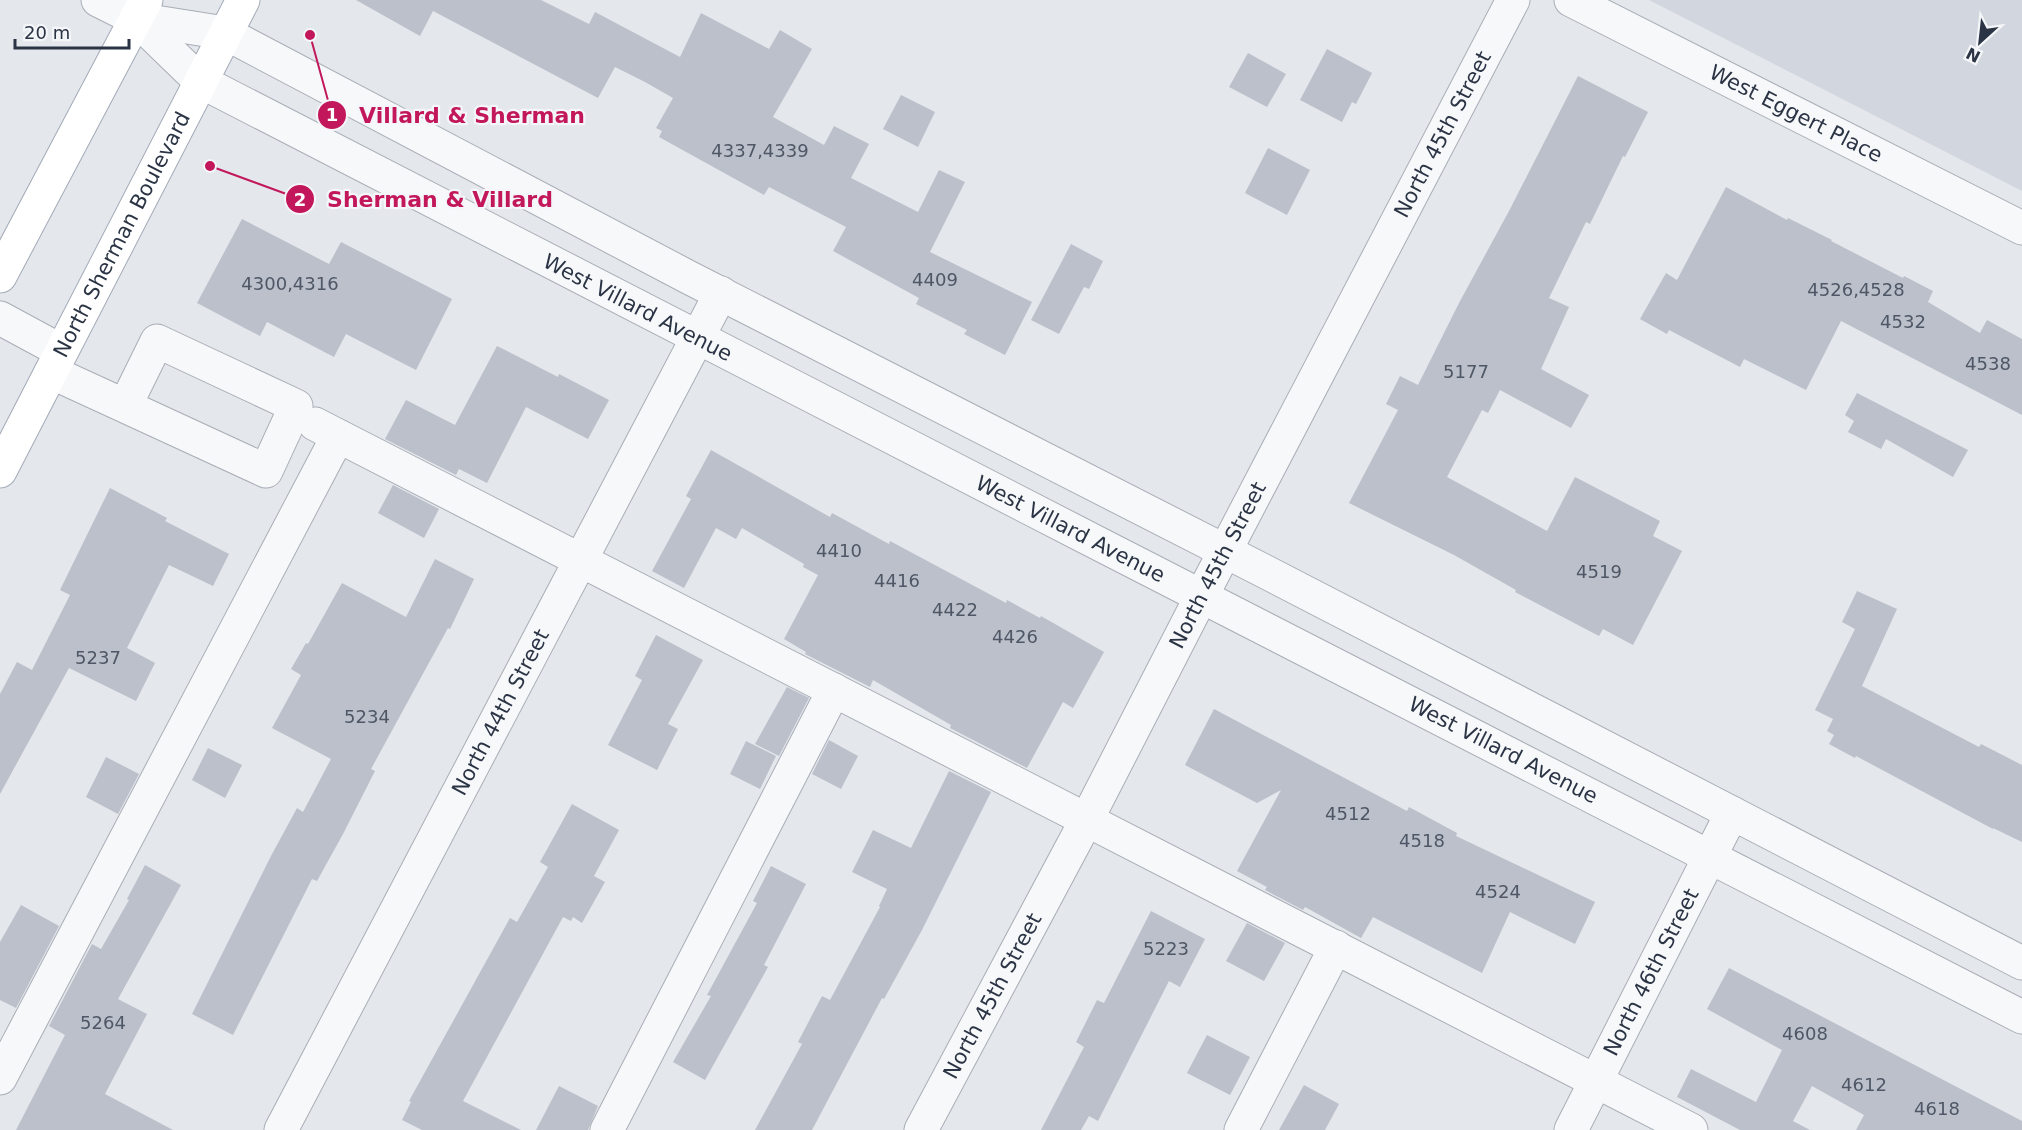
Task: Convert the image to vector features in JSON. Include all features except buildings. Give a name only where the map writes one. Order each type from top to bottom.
[{"type":"main road","name":"North Sherman Boulevard","points":[[0,471],[243,0]]},
{"type":"main road","points":[[0,276],[141,9]]},
{"type":"street","name":"West Villard Avenue","points":[[98,0],[141,9],[225,33],[721,293],[2022,963]]},
{"type":"street","name":"North 45th Street","points":[[921,1130],[1087,819],[1513,0]]},
{"type":"street","name":"West Eggert Place","points":[[1570,0],[2022,228]]},
{"type":"street","name":"West Villard Avenue","points":[[141,9],[200,81],[696,339],[2022,1017]]},
{"type":"street","name":"North 44th Street","points":[[281,1130],[721,293]]},
{"type":"street","points":[[0,318],[56,361],[125,406],[266,471],[296,406],[157,341],[125,406]]},
{"type":"street","points":[[0,1078],[327,430],[1691,1130]]},
{"type":"street","points":[[607,1130],[834,690]]},
{"type":"street","name":"North 46th Street","points":[[1571,1130],[1732,813]]},
{"type":"street","points":[[1240,1130],[1336,947]]},
{"type":"shaded area","points":[[1649,0],[2022,0],[2022,191]]},
{"type":"place","name":"Villard & Sherman","points":[[310,35]]},
{"type":"place","name":"Sherman & Villard","points":[[210,166]]}]
